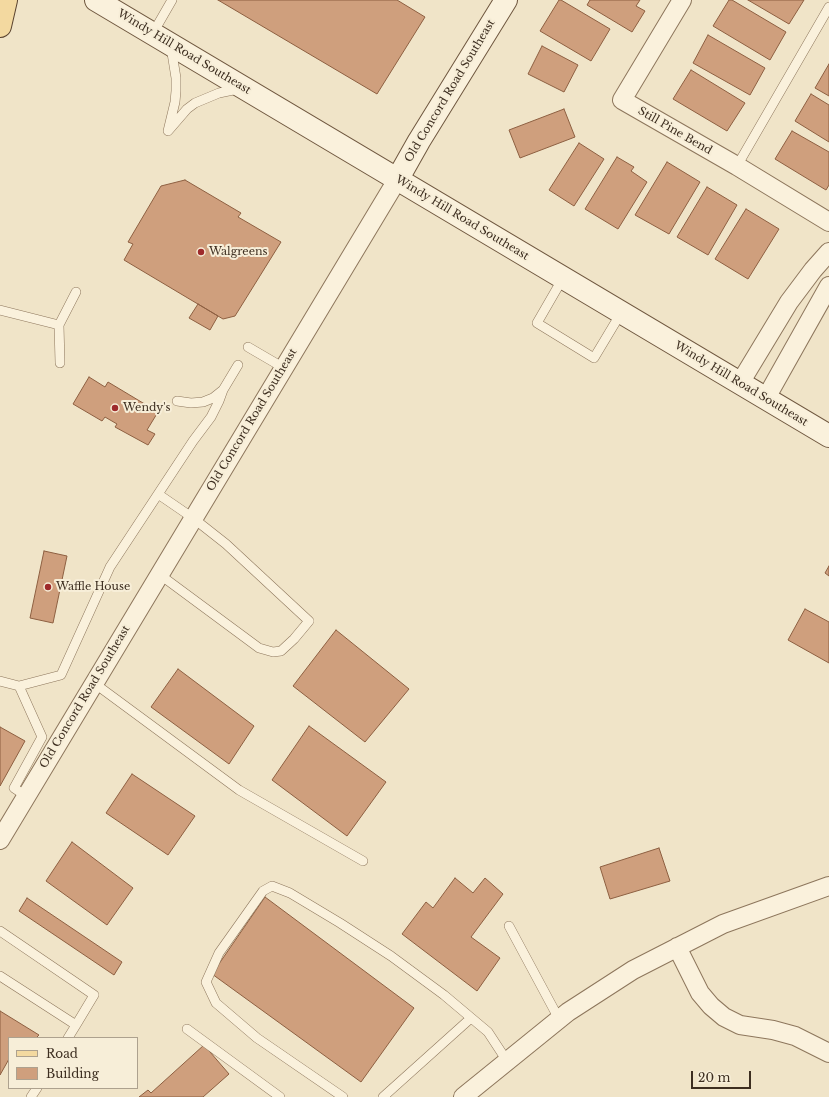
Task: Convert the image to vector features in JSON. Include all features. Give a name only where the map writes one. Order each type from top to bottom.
[{"type":"main road","points":[[0,26],[6,0]]},
{"type":"main road","name":"Windy Hill Road Southeast","points":[[96,0],[829,436]]},
{"type":"main road","name":"Old Concord Road Southeast","points":[[397,180],[423,134],[506,0]]},
{"type":"street","name":"Still Pine Bend","points":[[682,0],[622,100],[737,166],[829,222]]},
{"type":"street","name":"Old Concord Road Southeast","points":[[0,840],[397,180]]},
{"type":"street","points":[[740,383],[790,302],[813,270],[829,252]]},
{"type":"street","points":[[766,398],[829,286]]},
{"type":"street","points":[[463,1097],[559,1019],[633,970],[723,924],[829,886]]},
{"type":"street","points":[[677,947],[700,993],[711,1006],[724,1017],[740,1025],[773,1030],[795,1036],[829,1053]]},
{"type":"lane","points":[[172,0],[160,38],[172,53],[176,78],[175,102],[168,131],[187,109],[195,103],[219,93],[245,88]]},
{"type":"lane","points":[[737,166],[829,7]]},
{"type":"lane","points":[[563,278],[537,323],[594,358],[621,313]]},
{"type":"lane","points":[[60,363],[59,325],[76,292]]},
{"type":"lane","points":[[0,310],[59,325]]},
{"type":"lane","points":[[248,347],[284,368]]},
{"type":"lane","points":[[0,681],[19,686],[60,675],[110,567],[210,416],[238,365]]},
{"type":"lane","points":[[177,401],[191,403],[203,402],[213,398],[223,390]]},
{"type":"lane","points":[[158,494],[193,518],[226,544],[309,621],[282,651],[273,652],[259,648],[159,574]]},
{"type":"lane","points":[[94,683],[239,790],[363,861]]},
{"type":"lane","points":[[19,686],[42,737],[14,788],[26,796]]},
{"type":"lane","points":[[343,1097],[257,1038],[216,1003],[206,982],[219,953],[263,891],[272,886],[290,893],[340,923],[391,956],[444,995],[488,1032],[508,1060]]},
{"type":"lane","points":[[509,926],[559,1019]]},
{"type":"lane","points":[[0,931],[94,996],[69,1037]]},
{"type":"lane","points":[[0,976],[76,1026]]},
{"type":"lane","points":[[383,1097],[471,1018]]},
{"type":"lane","points":[[187,1029],[280,1097]]},
{"type":"building","points":[[218,0],[397,0],[425,17],[377,94]]},
{"type":"building","points":[[559,0],[610,29],[591,61],[540,31]]},
{"type":"building","points":[[590,0],[640,0],[636,6],[645,11],[632,32],[587,5]]},
{"type":"building","points":[[729,0],[732,0],[786,32],[770,60],[713,26]]},
{"type":"building","points":[[748,0],[804,0],[789,24]]},
{"type":"building","points":[[708,35],[765,68],[750,95],[693,63]]},
{"type":"building","points":[[542,46],[578,65],[564,92],[528,74]]},
{"type":"building","points":[[829,64],[829,96],[815,88]]},
{"type":"building","points":[[691,70],[745,103],[727,131],[673,99]]},
{"type":"building","points":[[811,94],[829,105],[829,142],[795,121]]},
{"type":"building","points":[[564,109],[575,137],[520,158],[509,130]]},
{"type":"building","points":[[792,131],[829,152],[829,185],[826,190],[775,159]]},
{"type":"building","points":[[579,143],[604,159],[574,206],[549,190]]},
{"type":"building","points":[[617,157],[634,167],[631,171],[647,182],[618,229],[585,209]]},
{"type":"building","points":[[667,162],[700,182],[669,234],[635,215]]},
{"type":"building","name":"Walgreens","points":[[185,180],[241,213],[238,217],[281,242],[235,316],[223,319],[124,260],[133,244],[128,242],[161,186]]},
{"type":"building","points":[[707,187],[737,205],[708,255],[677,237]]},
{"type":"building","points":[[746,209],[779,229],[748,279],[715,259]]},
{"type":"building","points":[[198,304],[218,316],[210,330],[189,318]]},
{"type":"building","name":"Wendy's","points":[[89,377],[105,387],[108,382],[158,412],[147,430],[155,434],[148,445],[115,427],[117,424],[105,417],[102,421],[73,404]]},
{"type":"building","name":"Waffle House","points":[[44,551],[67,556],[53,623],[30,618]]},
{"type":"building","points":[[829,566],[829,576],[825,573]]},
{"type":"building","points":[[805,609],[829,622],[829,663],[788,640]]},
{"type":"building","points":[[336,630],[409,689],[365,742],[293,686]]},
{"type":"building","points":[[178,669],[254,726],[229,764],[151,707]]},
{"type":"building","points":[[309,726],[386,782],[347,836],[272,780]]},
{"type":"building","points":[[0,727],[25,741],[0,786]]},
{"type":"building","points":[[132,774],[195,816],[168,855],[106,813]]},
{"type":"building","points":[[72,842],[133,888],[107,925],[46,881]]},
{"type":"building","points":[[659,848],[670,881],[610,899],[600,867]]},
{"type":"building","points":[[455,878],[473,893],[485,878],[503,894],[471,937],[500,958],[477,991],[402,934],[426,902],[433,908]]},
{"type":"building","points":[[265,897],[414,1008],[361,1082],[212,974]]},
{"type":"building","points":[[27,898],[122,962],[114,975],[19,911]]},
{"type":"building","points":[[0,1011],[39,1035],[37,1037],[8,1037],[8,1061],[0,1075]]},
{"type":"building","points":[[204,1045],[229,1074],[203,1097],[139,1097],[148,1090],[151,1093]]},
{"type":"place","name":"Walgreens","points":[[201,252]]},
{"type":"place","name":"Wendy's","points":[[115,408]]},
{"type":"place","name":"Waffle House","points":[[48,587]]}]
